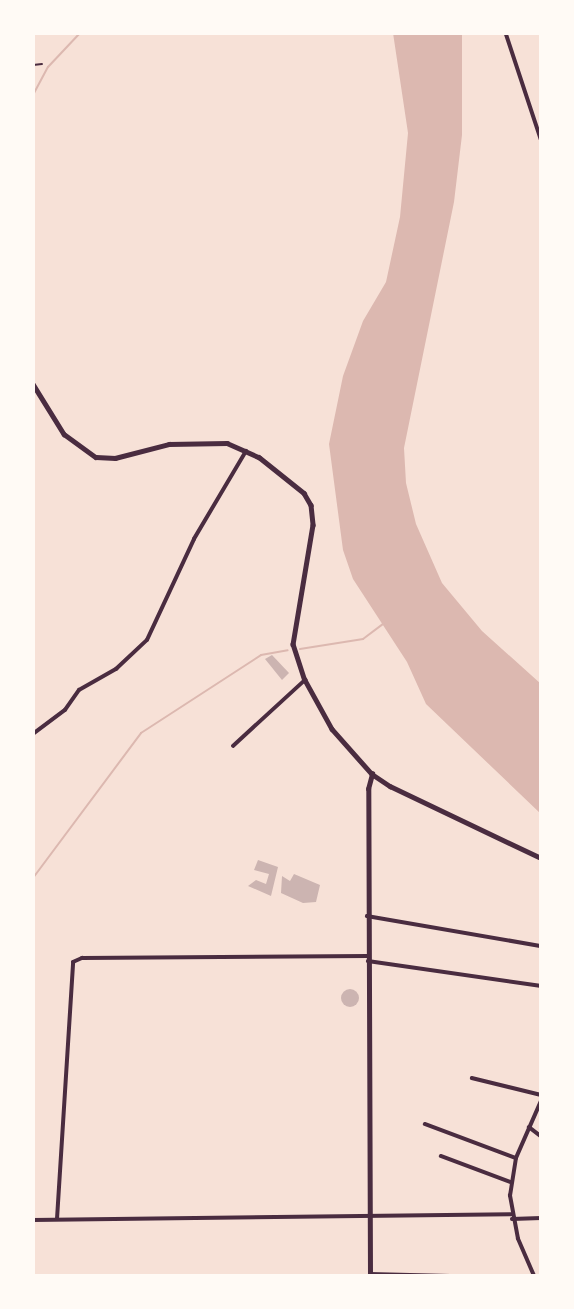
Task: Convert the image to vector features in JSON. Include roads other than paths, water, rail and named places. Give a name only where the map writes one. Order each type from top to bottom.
[{"type":"street","points":[[506,33],[541,139]]},
{"type":"street","points":[[33,384],[64,433],[96,457],[115,458],[169,444],[220,443],[246,449],[287,478],[311,505],[310,547],[293,633],[295,654],[305,680],[332,729],[372,774],[425,805],[541,858]]},
{"type":"street","points":[[33,734],[65,710],[85,685],[116,669],[147,640],[194,538],[246,449]]},
{"type":"street","points":[[233,746],[305,680]]},
{"type":"street","points":[[372,774],[368,916],[370,1275],[450,1276]]},
{"type":"street","points":[[368,916],[541,946]]},
{"type":"street","points":[[57,1219],[73,962],[82,958],[368,958],[541,986]]},
{"type":"street","points":[[472,1078],[541,1095]]},
{"type":"street","points":[[534,1276],[512,1217],[511,1182],[516,1158],[541,1101]]},
{"type":"street","points":[[425,1124],[516,1158]]},
{"type":"street","points":[[529,1127],[541,1136]]},
{"type":"street","points":[[441,1156],[511,1182]]},
{"type":"street","points":[[33,1220],[370,1216],[541,1218]]},
{"type":"lane","points":[[33,65],[42,64]]},
{"type":"waterway","points":[[33,95],[48,67],[80,33]]},
{"type":"waterway","points":[[300,649],[363,639],[384,623]]},
{"type":"waterway","points":[[33,878],[141,733],[261,655],[288,650]]}]
